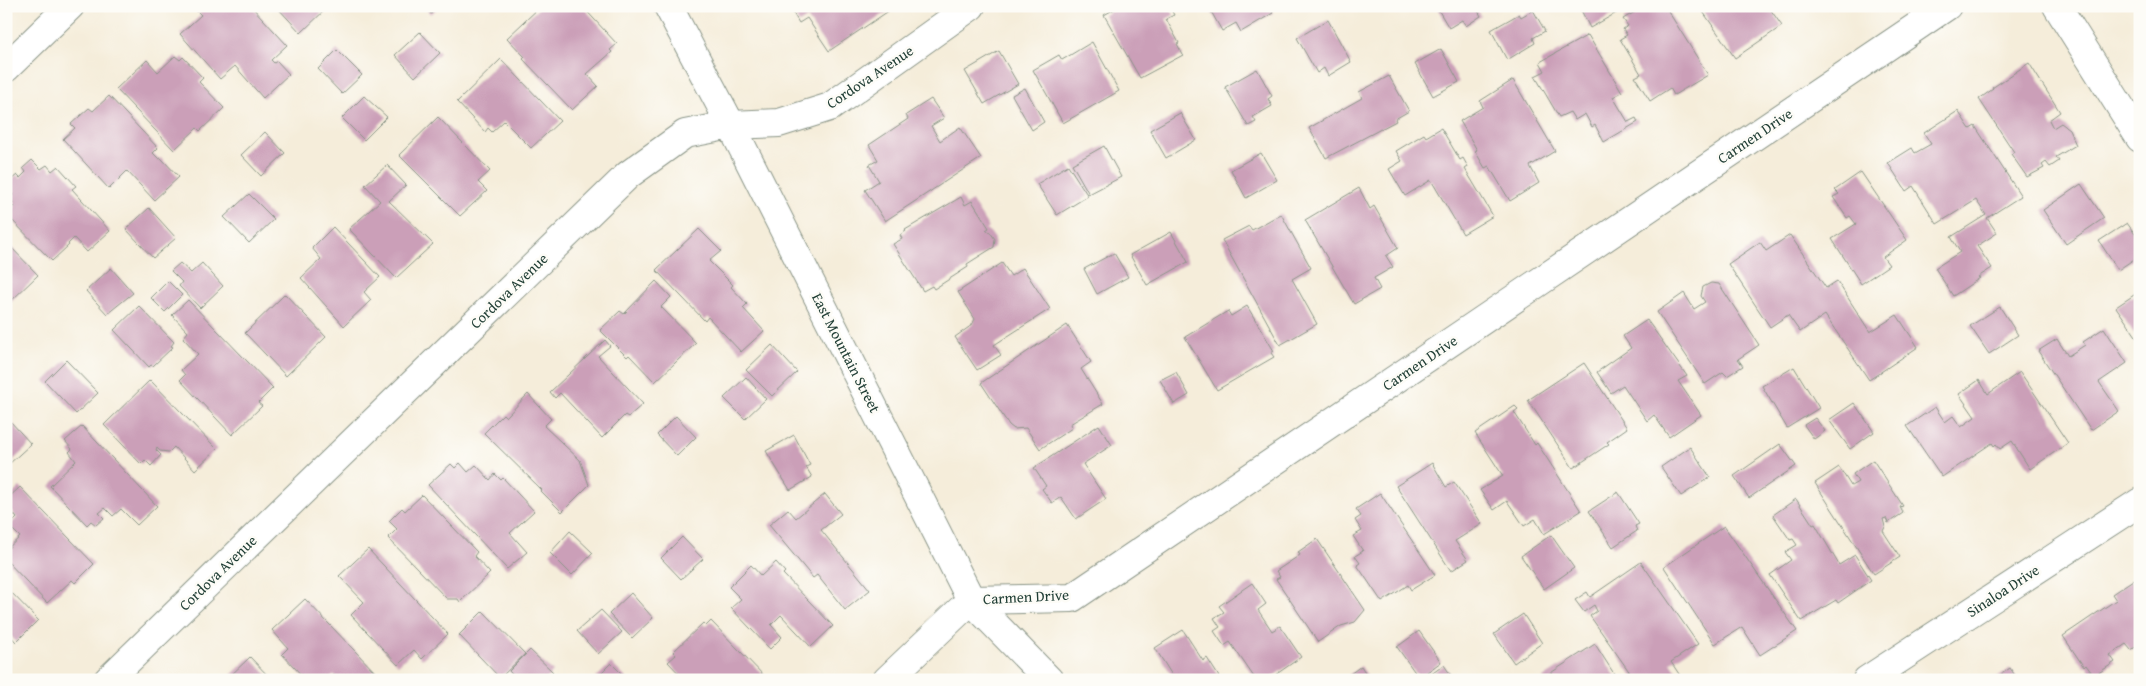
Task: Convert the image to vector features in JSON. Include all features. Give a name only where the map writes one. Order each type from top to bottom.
[{"type":"street","points":[[6,68],[70,6]]},
{"type":"street","name":"East Mountain Street","points":[[668,6],[731,124],[971,600],[1050,680]]},
{"type":"street","name":"Cordova Avenue","points":[[108,680],[628,175],[685,134],[731,124],[779,123],[830,107],[971,6]]},
{"type":"street","name":"Carmen Drive","points":[[887,680],[971,600],[1072,598],[1947,6]]},
{"type":"street","points":[[2057,6],[2140,138]]},
{"type":"street","name":"Sinaloa Drive","points":[[1866,680],[2140,502]]},
{"type":"building","points":[[202,6],[251,6],[287,45],[271,60],[274,63],[277,61],[289,74],[263,98],[235,66],[220,79],[180,34],[201,15],[197,11]]},
{"type":"building","points":[[276,6],[329,6],[301,33]]},
{"type":"building","points":[[423,6],[439,6],[431,14]]},
{"type":"building","points":[[541,6],[582,6],[617,44],[610,50],[612,52],[587,74],[598,86],[572,110],[523,59],[525,57],[507,38]]},
{"type":"building","points":[[789,6],[896,6],[829,51],[807,18],[799,23]]},
{"type":"building","points":[[1120,6],[1129,6],[1130,8],[1133,6],[1169,6],[1174,15],[1166,19],[1179,43],[1177,44],[1183,55],[1140,78],[1104,15]]},
{"type":"building","points":[[1208,6],[1269,6],[1273,13],[1241,32],[1236,23],[1222,31]]},
{"type":"building","points":[[1436,6],[1475,6],[1481,16],[1466,26],[1462,20],[1449,28]]},
{"type":"building","points":[[1579,6],[1615,6],[1618,12],[1590,28]]},
{"type":"building","points":[[1645,6],[1665,6],[1708,75],[1674,95],[1670,88],[1650,101],[1635,77],[1641,74],[1620,39],[1627,35],[1623,29],[1628,26],[1623,19]]},
{"type":"building","points":[[1699,6],[1768,6],[1782,26],[1735,58]]},
{"type":"building","points":[[1533,10],[1545,31],[1533,38],[1535,43],[1507,60],[1491,30],[1519,14],[1521,17]]},
{"type":"building","points":[[1328,20],[1351,62],[1328,76],[1324,68],[1317,73],[1297,38]]},
{"type":"building","points":[[420,32],[440,53],[415,77],[395,55]]},
{"type":"building","points":[[1588,35],[1622,92],[1613,97],[1628,122],[1636,118],[1638,122],[1604,142],[1595,125],[1592,127],[1585,114],[1575,120],[1570,112],[1559,117],[1535,76],[1545,71],[1540,62]]},
{"type":"building","points":[[1092,42],[1119,91],[1063,123],[1033,70],[1059,55],[1062,60]]},
{"type":"building","points":[[1441,49],[1459,82],[1433,96],[1415,64]]},
{"type":"building","points":[[337,50],[362,75],[342,94],[318,69]]},
{"type":"building","points":[[999,51],[1018,84],[984,104],[965,71]]},
{"type":"building","points":[[175,56],[180,60],[183,57],[203,78],[199,82],[224,108],[200,131],[197,128],[174,150],[116,89],[147,60],[158,72]]},
{"type":"building","points":[[501,59],[560,121],[531,148],[504,121],[492,132],[488,128],[485,132],[457,102]]},
{"type":"building","points":[[2029,63],[2060,112],[2049,120],[2053,128],[2061,123],[2069,129],[2076,145],[2056,157],[2059,161],[2050,167],[2046,162],[2042,165],[2044,168],[2027,177],[2011,154],[2014,152],[1979,99]]},
{"type":"building","points":[[1257,69],[1272,96],[1268,99],[1272,106],[1253,117],[1256,122],[1248,126],[1225,87]]},
{"type":"building","points":[[1389,76],[1409,111],[1395,119],[1396,121],[1326,158],[1309,128],[1362,98],[1359,92]]},
{"type":"building","points":[[1513,80],[1555,151],[1530,166],[1539,183],[1510,201],[1489,166],[1485,168],[1460,121],[1483,107],[1480,101]]},
{"type":"building","points":[[1025,88],[1044,122],[1032,130],[1012,95]]},
{"type":"building","points":[[109,96],[158,148],[153,153],[159,159],[161,158],[179,177],[154,200],[127,171],[109,189],[63,139],[75,128],[71,124],[89,108],[93,111]]},
{"type":"building","points":[[364,96],[387,117],[364,140],[342,118]]},
{"type":"building","points":[[931,99],[944,118],[931,126],[940,141],[960,127],[981,158],[885,221],[865,190],[879,181],[869,165],[878,160],[869,145],[908,119],[906,115]]},
{"type":"building","points":[[1958,111],[1970,129],[1975,126],[2021,196],[1987,218],[1997,233],[1977,246],[1992,268],[1953,296],[1935,268],[1960,252],[1951,237],[1986,215],[1976,200],[1937,224],[1913,186],[1906,191],[1888,163],[1912,148],[1915,153],[1931,144],[1924,133]]},
{"type":"building","points":[[1180,113],[1196,140],[1166,158],[1150,130]]},
{"type":"building","points":[[438,117],[490,171],[478,182],[487,191],[460,216],[399,155]]},
{"type":"building","points":[[1441,128],[1460,160],[1463,158],[1468,167],[1465,169],[1493,216],[1463,234],[1431,180],[1405,196],[1389,169],[1402,161],[1396,151],[1424,134],[1426,137]]},
{"type":"building","points":[[265,132],[285,153],[261,176],[241,155]]},
{"type":"building","points":[[1104,146],[1121,177],[1089,194],[1072,164]]},
{"type":"building","points":[[1261,153],[1277,180],[1246,198],[1231,170]]},
{"type":"building","points":[[32,160],[41,169],[47,165],[52,171],[58,166],[76,186],[72,189],[110,231],[87,252],[74,238],[52,261],[6,214],[15,205],[9,198],[13,195],[6,187],[6,184],[17,175],[20,178],[26,172],[23,168]]},
{"type":"building","points":[[387,165],[406,185],[389,201],[433,244],[396,278],[349,229],[380,201],[365,185]]},
{"type":"building","points":[[1068,165],[1088,196],[1057,215],[1037,184]]},
{"type":"building","points":[[1861,172],[1907,240],[1883,257],[1889,265],[1861,284],[1832,239],[1856,224],[1850,216],[1847,218],[1833,197],[1839,194],[1835,190]]},
{"type":"building","points":[[2081,184],[2104,218],[2066,244],[2043,210]]},
{"type":"building","points":[[1359,188],[1370,209],[1374,206],[1398,248],[1386,256],[1393,267],[1374,278],[1380,289],[1354,304],[1305,220]]},
{"type":"building","points":[[249,194],[274,219],[249,243],[224,217]]},
{"type":"building","points":[[961,197],[965,205],[972,201],[989,228],[986,230],[995,239],[994,247],[967,264],[968,267],[934,289],[932,286],[923,291],[893,244],[902,239],[900,235],[905,230]]},
{"type":"building","points":[[149,208],[176,238],[153,258],[126,229]]},
{"type":"building","points":[[1281,214],[1311,268],[1292,279],[1317,324],[1280,345],[1222,240],[1249,226],[1252,230]]},
{"type":"building","points":[[2127,223],[2140,241],[2140,255],[2118,270],[2099,241]]},
{"type":"building","points":[[333,227],[380,277],[364,292],[371,300],[344,326],[301,278],[321,259],[312,248]]},
{"type":"building","points":[[699,229],[721,251],[709,261],[733,285],[731,287],[747,304],[743,308],[764,331],[741,352],[708,317],[705,321],[656,270]]},
{"type":"building","points":[[1171,232],[1188,262],[1147,285],[1130,255]]},
{"type":"building","points":[[1790,235],[1826,288],[1837,281],[1870,332],[1897,315],[1918,347],[1869,380],[1825,315],[1800,332],[1788,315],[1770,327],[1728,264],[1760,242],[1766,251]]},
{"type":"building","points":[[6,242],[38,275],[10,302],[6,298]]},
{"type":"building","points":[[1114,253],[1128,277],[1097,294],[1084,269]]},
{"type":"building","points":[[180,263],[191,273],[202,263],[223,286],[200,308],[179,286],[182,282],[171,271]]},
{"type":"building","points":[[1002,263],[1011,276],[1023,268],[1050,309],[994,345],[1001,355],[977,370],[955,337],[972,325],[975,319],[958,292]]},
{"type":"building","points":[[111,268],[133,293],[107,314],[86,291]]},
{"type":"building","points":[[168,281],[182,295],[165,312],[151,298]]},
{"type":"building","points":[[656,281],[671,297],[661,307],[696,343],[655,382],[629,355],[627,357],[600,330],[620,311],[624,314]]},
{"type":"building","points":[[1711,283],[1719,284],[1759,345],[1738,359],[1743,366],[1727,376],[1723,372],[1705,384],[1657,312],[1684,293],[1694,309],[1705,302],[1701,296],[1703,287]]},
{"type":"building","points":[[2140,291],[2140,342],[2116,307]]},
{"type":"building","points":[[285,294],[326,337],[286,376],[245,333]]},
{"type":"building","points":[[188,300],[273,388],[258,403],[262,406],[232,435],[180,380],[185,375],[181,370],[198,354],[183,338],[188,332],[172,315]]},
{"type":"building","points":[[139,306],[174,342],[171,346],[173,347],[153,366],[149,367],[114,330]]},
{"type":"building","points":[[1247,306],[1274,351],[1271,353],[1274,357],[1217,390],[1185,337],[1228,311],[1231,316]]},
{"type":"building","points":[[2000,307],[2018,335],[1989,354],[1970,326]]},
{"type":"building","points":[[1647,320],[1687,376],[1678,381],[1701,415],[1669,437],[1654,415],[1647,421],[1623,385],[1611,393],[1597,372],[1631,348],[1623,336]]},
{"type":"building","points":[[1067,325],[1091,362],[1081,369],[1103,404],[1070,424],[1072,428],[1040,449],[1026,428],[1014,429],[1009,425],[981,383]]},
{"type":"building","points":[[2104,328],[2127,363],[2099,382],[2119,411],[2091,430],[2038,351],[2057,339],[2068,356],[2085,345],[2083,342]]},
{"type":"building","points":[[605,340],[610,346],[598,356],[643,404],[628,417],[625,415],[602,438],[560,393],[555,398],[550,392]]},
{"type":"building","points":[[772,345],[797,372],[772,396],[746,370]]},
{"type":"building","points":[[66,360],[98,393],[76,414],[45,381]]},
{"type":"building","points":[[1584,363],[1627,428],[1607,442],[1609,444],[1573,468],[1528,400]]},
{"type":"building","points":[[1794,367],[1819,408],[1787,428],[1762,386]]},
{"type":"building","points":[[1176,372],[1189,395],[1174,404],[1160,380]]},
{"type":"building","points":[[2020,372],[2068,443],[2030,469],[2012,441],[2000,449],[1996,444],[1994,446],[1992,443],[1942,477],[1907,426],[1935,407],[1945,422],[1953,416],[1961,427],[1975,417],[1959,394],[1979,380],[1988,394]]},
{"type":"building","points":[[746,377],[766,399],[745,419],[724,398]]},
{"type":"building","points":[[150,380],[217,449],[195,470],[174,447],[169,452],[160,451],[157,448],[156,450],[161,455],[151,466],[145,460],[141,464],[104,425]]},
{"type":"building","points":[[528,394],[551,419],[544,426],[580,460],[589,485],[562,512],[484,433],[503,414],[506,417]]},
{"type":"building","points":[[1854,403],[1874,432],[1850,449],[1829,420]]},
{"type":"building","points":[[1515,406],[1518,409],[1514,412],[1535,445],[1537,443],[1581,511],[1544,534],[1535,519],[1524,526],[1507,501],[1494,510],[1480,490],[1503,476],[1475,433]]},
{"type":"building","points":[[676,416],[696,437],[677,456],[657,435]]},
{"type":"building","points":[[1815,418],[1825,431],[1814,439],[1804,425]]},
{"type":"building","points":[[10,421],[31,444],[9,464],[6,461],[6,425]]},
{"type":"building","points":[[1099,425],[1112,445],[1083,464],[1106,499],[1076,519],[1061,497],[1052,503],[1042,489],[1046,486],[1034,468]]},
{"type":"building","points":[[82,426],[157,506],[137,525],[121,509],[113,516],[105,508],[99,513],[104,518],[96,525],[91,521],[87,525],[50,486],[76,461],[69,452],[72,449],[65,441]]},
{"type":"building","points":[[794,435],[810,465],[806,467],[812,477],[790,490],[766,451]]},
{"type":"building","points":[[1780,444],[1796,466],[1749,498],[1734,476]]},
{"type":"building","points":[[1690,447],[1710,477],[1681,496],[1661,467]]},
{"type":"building","points":[[1873,460],[1903,506],[1900,507],[1903,513],[1888,523],[1886,518],[1883,519],[1885,527],[1883,531],[1900,557],[1874,574],[1815,483],[1839,467],[1851,486],[1858,482],[1853,474]]},
{"type":"building","points":[[460,463],[468,472],[476,465],[490,480],[495,474],[501,480],[503,478],[534,511],[510,533],[527,552],[507,569],[428,485],[451,464],[455,468]]},
{"type":"building","points":[[1432,463],[1446,487],[1454,482],[1482,524],[1455,541],[1468,560],[1451,571],[1396,486]]},
{"type":"building","points":[[20,487],[94,564],[75,583],[72,580],[47,603],[6,560],[6,550],[20,537],[9,526],[17,518],[6,505],[6,500]]},
{"type":"building","points":[[1618,492],[1639,524],[1635,526],[1637,531],[1613,547],[1589,511]]},
{"type":"building","points":[[1380,493],[1435,575],[1411,590],[1408,585],[1382,602],[1357,565],[1360,563],[1355,556],[1363,551],[1353,536],[1362,531],[1355,520],[1361,516],[1356,509]]},
{"type":"building","points":[[825,494],[841,514],[821,530],[870,590],[845,610],[817,575],[813,578],[769,525],[788,509],[796,518]]},
{"type":"building","points":[[422,495],[477,552],[474,556],[490,573],[460,602],[458,599],[447,599],[388,538],[397,529],[389,521],[402,508],[405,511]]},
{"type":"building","points":[[1796,499],[1813,525],[1815,524],[1839,565],[1855,555],[1871,580],[1838,603],[1836,600],[1801,621],[1770,575],[1791,560],[1785,552],[1797,545],[1793,539],[1790,540],[1773,515]]},
{"type":"building","points":[[1724,526],[1797,631],[1760,655],[1742,627],[1715,644],[1664,567]]},
{"type":"building","points":[[570,531],[593,553],[572,575],[550,553]]},
{"type":"building","points":[[1551,535],[1574,568],[1544,589],[1521,556]]},
{"type":"building","points":[[682,537],[703,559],[681,579],[661,558]]},
{"type":"building","points":[[1317,539],[1365,610],[1355,622],[1341,626],[1318,642],[1276,579],[1280,577],[1276,571],[1300,555],[1298,552]]},
{"type":"building","points":[[368,549],[448,634],[422,659],[414,650],[398,665],[351,615],[364,602],[339,576]]},
{"type":"building","points":[[776,562],[785,572],[783,574],[833,626],[811,647],[781,615],[771,625],[782,637],[770,649],[731,608],[741,599],[729,587],[751,565],[761,576]]},
{"type":"building","points":[[1641,562],[1698,644],[1671,662],[1683,680],[1629,680],[1633,677],[1590,616],[1597,611],[1594,605],[1584,612],[1575,600],[1587,592],[1590,597]]},
{"type":"building","points":[[2136,578],[2140,584],[2140,644],[2131,650],[2126,644],[2110,655],[2115,662],[2094,676],[2086,665],[2084,667],[2063,636],[2116,600],[2112,594]]},
{"type":"building","points":[[1252,583],[1266,604],[1258,610],[1272,631],[1280,626],[1301,657],[1268,680],[1256,680],[1230,642],[1224,646],[1214,631],[1220,627],[1214,618],[1224,612],[1219,606]]},
{"type":"building","points":[[6,587],[38,620],[16,642],[8,633],[6,635]]},
{"type":"building","points":[[631,593],[653,618],[632,638],[609,614]]},
{"type":"building","points":[[305,599],[377,674],[371,680],[339,680],[334,675],[329,680],[306,680],[282,654],[288,648],[272,630]]},
{"type":"building","points":[[601,610],[622,632],[598,654],[577,631]]},
{"type":"building","points":[[483,611],[525,654],[500,678],[459,635]]},
{"type":"building","points":[[1523,614],[1542,643],[1514,663],[1494,634]]},
{"type":"building","points":[[711,621],[768,680],[685,680],[668,662],[676,655],[673,652],[703,623],[706,626]]},
{"type":"building","points":[[1183,630],[1203,661],[1207,658],[1221,680],[1175,680],[1155,648]]},
{"type":"building","points":[[1419,631],[1441,662],[1419,678],[1397,647]]},
{"type":"building","points":[[1595,644],[1618,680],[1544,680],[1543,678]]},
{"type":"building","points":[[530,650],[553,672],[546,680],[517,680],[509,671]]},
{"type":"building","points":[[250,657],[272,680],[226,680]]},
{"type":"building","points":[[611,663],[628,680],[594,680]]},
{"type":"building","points":[[1444,665],[1454,680],[1423,680]]},
{"type":"building","points":[[1361,666],[1370,680],[1342,680]]},
{"type":"building","points":[[2010,668],[2018,680],[1993,680]]}]
